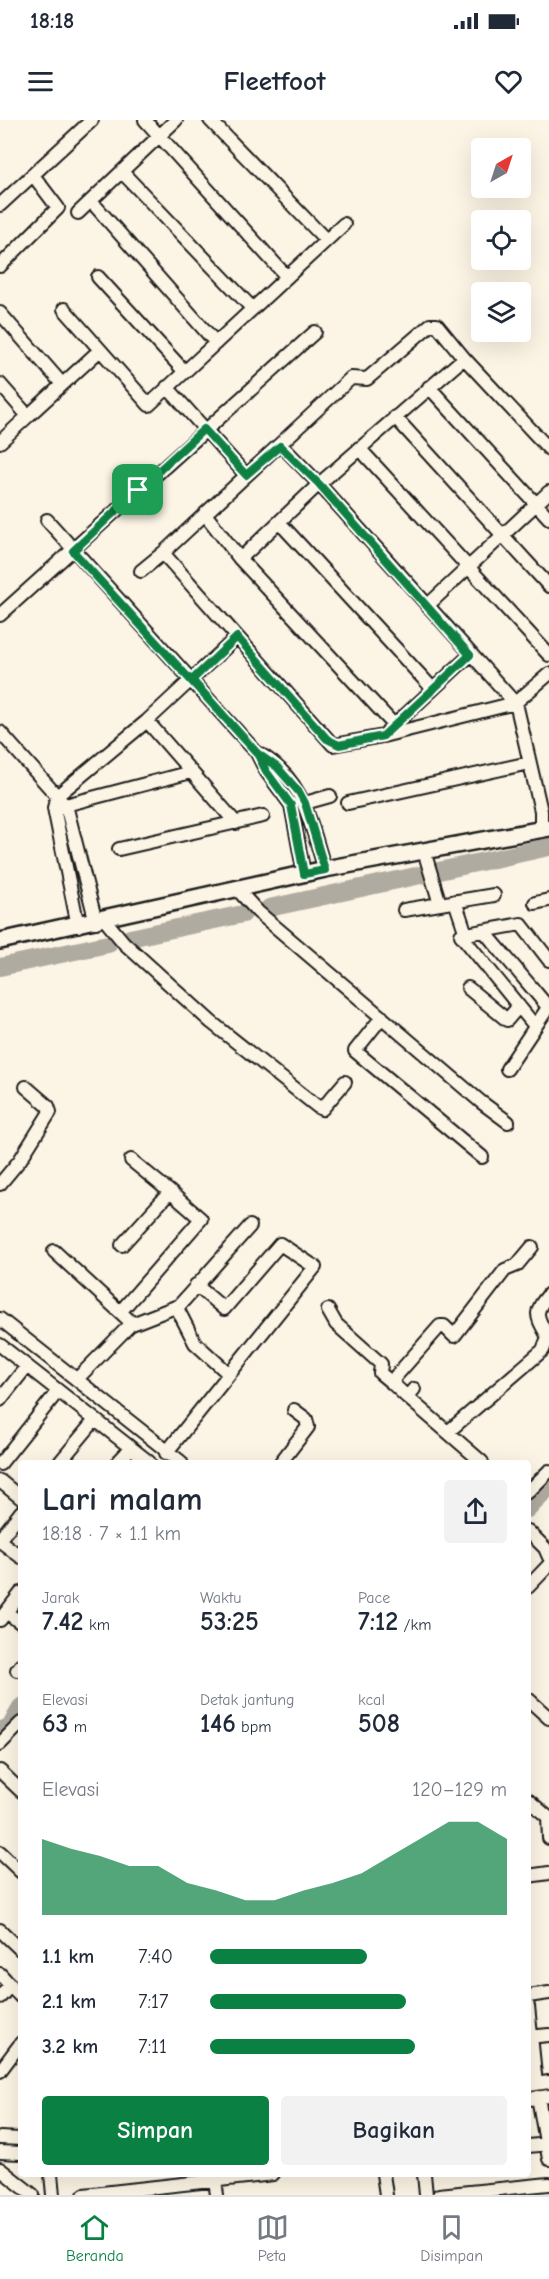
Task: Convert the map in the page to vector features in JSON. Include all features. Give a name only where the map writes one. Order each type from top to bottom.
[{"type":"street","points":[[0,205],[92,120]]},
{"type":"street","points":[[145,120],[287,277]]},
{"type":"street","points":[[78,213],[176,120]]},
{"type":"street","points":[[210,120],[326,240]]},
{"type":"street","points":[[122,172],[252,308]]},
{"type":"street","points":[[0,266],[58,208],[33,175]]},
{"type":"street","points":[[91,201],[216,343]]},
{"type":"street","points":[[64,309],[149,405],[344,224]]},
{"type":"street","points":[[98,277],[184,371]]},
{"type":"street","points":[[0,313],[62,384]]},
{"type":"street","points":[[141,571],[280,446],[351,378],[367,378],[433,323],[549,449]]},
{"type":"street","points":[[0,615],[73,551],[204,429],[315,332]]},
{"type":"street","points":[[0,442],[100,350]]},
{"type":"street","points":[[240,559],[359,448],[464,358]]},
{"type":"street","points":[[0,384],[28,416]]},
{"type":"street","points":[[167,387],[246,475]]},
{"type":"street","points":[[429,387],[549,518]]},
{"type":"street","points":[[395,417],[549,586]]},
{"type":"street","points":[[0,941],[78,926],[105,925],[237,889],[304,874],[545,828],[515,703],[319,484],[280,446]]},
{"type":"street","points":[[359,448],[549,655]]},
{"type":"street","points":[[426,606],[549,492]]},
{"type":"street","points":[[205,514],[240,559],[394,725]]},
{"type":"street","points":[[47,520],[257,753],[282,772],[305,803],[325,870]]},
{"type":"street","points":[[279,522],[432,688]]},
{"type":"street","points":[[163,553],[331,743],[339,745],[383,736],[515,703],[549,674]]},
{"type":"street","points":[[59,802],[237,637]]},
{"type":"street","points":[[383,736],[470,655]]},
{"type":"street","points":[[147,721],[236,823]]},
{"type":"street","points":[[0,732],[59,802],[105,925],[211,1022],[318,1107],[322,1109],[328,1106],[345,1082]]},
{"type":"street","points":[[257,753],[266,771],[291,805],[304,874]]},
{"type":"street","points":[[348,803],[529,763]]},
{"type":"street","points":[[59,802],[191,772]]},
{"type":"street","points":[[305,803],[330,796]]},
{"type":"street","points":[[59,802],[65,856],[78,926]]},
{"type":"street","points":[[118,849],[263,816]]},
{"type":"street","points":[[424,851],[441,904]]},
{"type":"street","points":[[65,856],[78,855]]},
{"type":"street","points":[[237,889],[258,912],[481,1102],[508,1122]]},
{"type":"street","points":[[404,910],[494,895]]},
{"type":"street","points":[[535,903],[549,900]]},
{"type":"street","points":[[455,902],[466,934]]},
{"type":"street","points":[[536,1026],[461,935],[521,924],[549,960]]},
{"type":"street","points":[[484,931],[549,1006],[507,1069]]},
{"type":"street","points":[[468,988],[507,1020],[519,1006]]},
{"type":"street","points":[[382,1017],[355,1051],[483,1157]]},
{"type":"street","points":[[0,1184],[20,1160],[50,1112],[48,1106],[26,1087]]},
{"type":"street","points":[[120,1311],[201,1221],[200,1217],[131,1160]]},
{"type":"street","points":[[122,1245],[170,1192]]},
{"type":"street","points":[[77,1379],[132,1324],[178,1306],[250,1226]]},
{"type":"street","points":[[166,1454],[315,1267],[280,1244],[224,1309],[196,1285]]},
{"type":"street","points":[[392,1383],[438,1328],[444,1326],[454,1336],[505,1270],[517,1265],[532,1247]]},
{"type":"street","points":[[54,1251],[132,1324]]},
{"type":"street","points":[[449,1431],[543,1350],[548,1336],[537,1314],[538,1308],[549,1294]]},
{"type":"street","points":[[178,1306],[177,1313],[195,1343],[229,1374]]},
{"type":"street","points":[[328,1310],[336,1324],[381,1364],[380,1373],[392,1383],[411,1393],[480,1460]]},
{"type":"street","points":[[0,1319],[77,1379],[166,1454],[177,1460]]},
{"type":"street","points":[[0,1345],[146,1460]]},
{"type":"street","points":[[0,1400],[27,1366]]},
{"type":"street","points":[[0,1464],[58,1391]]},
{"type":"street","points":[[283,1460],[308,1427],[306,1419],[294,1410]]},
{"type":"street","points":[[62,1460],[95,1420]]},
{"type":"street","points":[[120,1460],[131,1448]]},
{"type":"street","points":[[531,1489],[549,1471]]},
{"type":"street","points":[[0,1481],[18,1496]]},
{"type":"street","points":[[18,1516],[0,1540],[18,1555]]},
{"type":"street","points":[[531,1535],[545,1548],[549,1557]]},
{"type":"street","points":[[531,1584],[549,1565]]},
{"type":"street","points":[[18,1597],[3,1616],[18,1622]]},
{"type":"street","points":[[531,1702],[549,1718]]},
{"type":"street","points":[[0,1744],[18,1726]]},
{"type":"street","points":[[0,1771],[18,1788]]},
{"type":"street","points":[[531,1803],[548,1818],[549,1838]]},
{"type":"street","points":[[0,1851],[18,1869]]},
{"type":"street","points":[[531,1876],[549,1873]]},
{"type":"street","points":[[0,1929],[18,1947]]},
{"type":"street","points":[[0,1974],[18,1994]]},
{"type":"street","points":[[0,1997],[10,1985]]},
{"type":"street","points":[[531,1996],[549,1993]]},
{"type":"street","points":[[531,2037],[549,2035]]},
{"type":"street","points":[[531,2043],[538,2084]]},
{"type":"street","points":[[0,2071],[18,2047]]},
{"type":"street","points":[[538,2097],[549,2159]]},
{"type":"street","points":[[0,2138],[18,2139]]},
{"type":"street","points":[[531,2146],[548,2144]]},
{"type":"street","points":[[0,2152],[18,2153]]},
{"type":"street","points":[[0,2169],[33,2195]]},
{"type":"street","points":[[51,2177],[53,2195]]},
{"type":"street","points":[[84,2195],[215,2177],[217,2195]]},
{"type":"street","points":[[383,2177],[386,2195]]},
{"type":"street","points":[[424,2177],[426,2195]]},
{"type":"street","points":[[439,2195],[549,2184]]},
{"type":"waterway","points":[[269,908],[549,847]]},
{"type":"waterway","points":[[130,938],[243,914]]},
{"type":"waterway","points":[[0,967],[108,944]]},
{"type":"waterway","points":[[531,1506],[549,1487]]},
{"type":"waterway","points":[[0,1731],[11,1726],[18,1713]]},
{"type":"route","points":[[138,490],[73,551],[257,753],[266,771],[289,799],[304,874],[325,870],[305,803],[299,792],[277,767],[257,753],[192,680],[237,637],[327,739],[333,745],[339,745],[383,736],[470,655],[319,484],[280,446],[246,475],[204,429],[138,490]]}]
